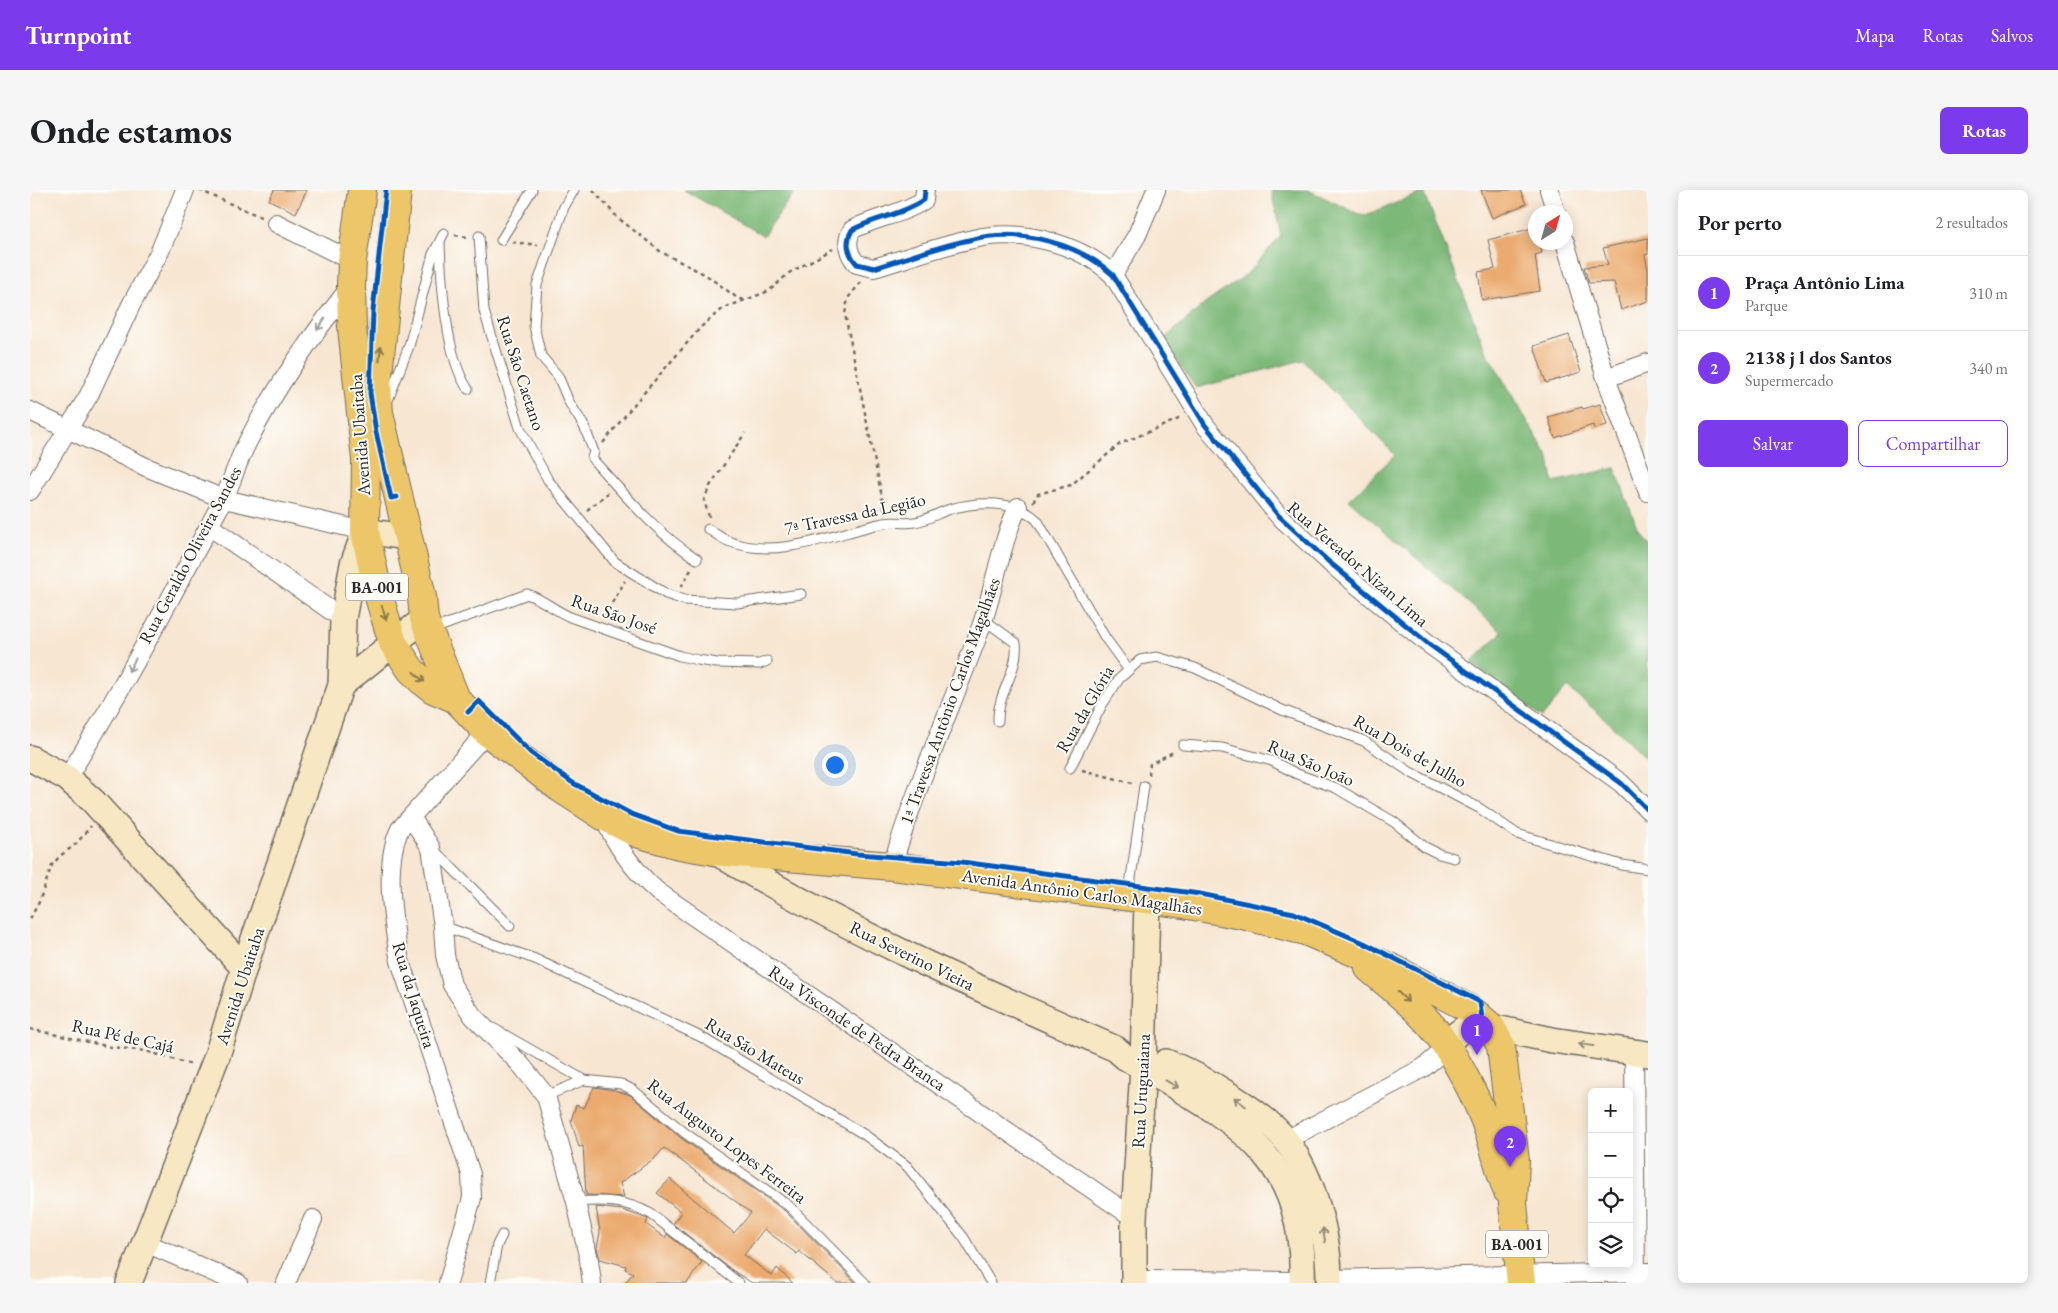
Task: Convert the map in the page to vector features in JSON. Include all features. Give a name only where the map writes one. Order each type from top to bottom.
[{"type":"main road","name":"Avenida Ubaitaba","points":[[362,190],[351,274],[352,328],[366,460],[365,531],[379,598],[393,643]]},
{"type":"main road","name":"Avenida Ubaitaba","points":[[397,190],[377,385],[379,412],[422,597],[426,625]]},
{"type":"main road","name":"Avenida Ubaitaba","points":[[129,1283],[210,1073],[341,684],[343,619],[353,564],[365,531]]},
{"type":"main road","points":[[365,531],[408,539]]},
{"type":"main road","points":[[341,684],[393,643],[426,625]]},
{"type":"main road","name":"Avenida Antônio Carlos Magalhães","points":[[426,625],[456,699],[486,732],[560,788],[603,816],[637,832],[714,851],[892,866],[1138,893],[1178,903],[1242,915],[1305,931],[1436,989],[1470,1009],[1491,1027],[1501,1046],[1516,1161],[1513,1204],[1520,1278]]},
{"type":"main road","name":"Avenida Antônio Carlos Magalhães","points":[[393,643],[411,670],[421,680],[433,689],[456,699]]},
{"type":"main road","points":[[30,758],[67,778],[103,812],[244,968]]},
{"type":"main road","name":"Rua Severino Vieira","points":[[714,851],[794,898],[950,975],[1143,1061],[1221,1114],[1249,1135],[1280,1175],[1297,1217],[1302,1253],[1302,1282]]},
{"type":"main road","name":"Rua Uruguaiana","points":[[1134,1282],[1134,1218],[1143,1061],[1138,893]]},
{"type":"main road","name":"Avenida Antônio Carlos Magalhães","points":[[1305,931],[1367,967],[1398,992],[1429,1022],[1447,1048],[1473,1093],[1490,1134],[1501,1174],[1513,1204]]},
{"type":"main road","points":[[1447,1048],[1453,1037],[1469,1025],[1491,1027],[1552,1040],[1641,1053]]},
{"type":"main road","name":"Rua Severino Vieira","points":[[1143,1061],[1171,1064],[1233,1097],[1286,1140],[1299,1161],[1317,1206],[1324,1234],[1329,1281]]},
{"type":"main road","points":[[1473,1093],[1486,1093],[1492,1090],[1504,1074]]},
{"type":"street","points":[[30,490],[89,395],[131,305],[160,251],[185,190]]},
{"type":"street","points":[[874,268],[857,264],[849,252],[848,242],[852,230],[869,221],[911,209],[924,200],[925,190]]},
{"type":"street","points":[[1113,275],[1137,235],[1156,190]]},
{"type":"street","points":[[1550,190],[1554,205]]},
{"type":"street","points":[[276,223],[351,274]]},
{"type":"street","name":"Rua Vereador Nizan Lima","points":[[874,268],[975,238],[1005,236],[1034,238],[1076,251],[1103,266],[1113,275],[1196,411],[1278,515],[1329,562],[1430,645],[1621,783],[1648,810]]},
{"type":"street","points":[[1567,250],[1606,378],[1648,492]]},
{"type":"street","name":"Rua Geraldo Oliveira Sandes","points":[[67,778],[92,739],[224,499],[246,444],[274,393],[351,274]]},
{"type":"street","points":[[1606,378],[1648,363]]},
{"type":"street","points":[[30,411],[67,430],[224,499],[365,531]]},
{"type":"street","name":"1ª Travessa Antônio Carlos Magalhães","points":[[892,866],[917,785],[983,619],[998,572],[1006,534],[1023,509]]},
{"type":"street","points":[[209,526],[343,619]]},
{"type":"street","name":"Rua da Jaqueira","points":[[448,1283],[472,1198],[470,1174],[400,961],[394,929],[392,848],[400,829],[486,732]]},
{"type":"street","name":"Rua Visconde de Pedra Branca","points":[[603,816],[624,856],[642,878],[658,892],[1134,1218]]},
{"type":"street","points":[[411,817],[431,848],[444,926],[445,955],[452,984],[473,1016],[521,1064],[546,1096],[576,1202],[589,1260],[592,1283]]},
{"type":"street","points":[[1286,1140],[1423,1068],[1447,1048]]},
{"type":"street","points":[[1329,1281],[1640,1276],[1641,1053]]},
{"type":"street","points":[[286,1283],[313,1219]]},
{"type":"street","points":[[146,1243],[230,1281]]},
{"type":"street","points":[[1134,1282],[1302,1282]]},
{"type":"lane","points":[[501,240],[532,190]]},
{"type":"lane","points":[[574,190],[564,208],[538,284],[534,326],[541,356],[558,376],[569,402],[584,426],[594,452],[592,458],[594,461],[648,521],[682,550],[697,559]]},
{"type":"lane","points":[[379,412],[388,401],[409,346],[426,278],[442,236],[442,283],[449,334],[461,379],[468,389]]},
{"type":"lane","name":"Rua São Caetano","points":[[478,236],[484,311],[515,414],[527,443],[548,480],[615,562],[629,573],[676,598],[684,600],[737,603],[801,594]]},
{"type":"lane","name":"7ª Travessa da Legião","points":[[708,529],[728,541],[751,547],[773,548],[840,535],[886,522],[913,523],[951,509],[978,503],[1023,509]]},
{"type":"lane","name":"Rua da Glória","points":[[1023,509],[1037,520],[1106,639],[1128,668],[1102,706],[1070,768]]},
{"type":"lane","name":"Rua São José","points":[[426,625],[527,594],[543,600],[557,612],[680,656],[717,663],[760,664],[767,660]]},
{"type":"lane","points":[[983,619],[1016,643],[1014,668],[998,708],[998,721]]},
{"type":"lane","name":"Rua Dois de Julho","points":[[1128,668],[1151,657],[1195,668],[1282,710],[1364,740],[1410,772],[1479,808],[1516,834],[1622,865],[1648,869]]},
{"type":"lane","name":"Rua São João","points":[[1183,745],[1222,748],[1272,761],[1297,774],[1336,788],[1394,822],[1425,847],[1439,854],[1454,858]]},
{"type":"lane","points":[[1138,893],[1144,786]]},
{"type":"lane","points":[[431,848],[510,926]]},
{"type":"lane","name":"Rua São Mateus","points":[[444,926],[535,959],[701,1037],[865,1136],[906,1166],[964,1238],[991,1283]]},
{"type":"lane","points":[[473,1016],[584,1080]]},
{"type":"lane","name":"Rua Augusto Lopes Ferreira","points":[[546,1096],[584,1080],[621,1084],[633,1090],[685,1133],[789,1206],[865,1283]]},
{"type":"lane","points":[[576,1202],[613,1201],[636,1206],[650,1214],[739,1283]]},
{"type":"lane","points":[[490,1283],[497,1245],[502,1235]]},
{"type":"path","points":[[198,190],[276,223]]},
{"type":"path","points":[[593,190],[617,217],[661,252],[706,275],[736,297],[746,300]]},
{"type":"path","points":[[594,452],[701,327],[724,308],[769,291],[789,273],[809,260],[848,242]]},
{"type":"path","points":[[874,268],[848,298],[845,314],[886,522]]},
{"type":"path","points":[[1023,509],[1038,494],[1071,485],[1120,444],[1196,411]]},
{"type":"path","points":[[708,529],[709,515],[704,500],[710,486],[745,433]]},
{"type":"path","points":[[578,517],[604,497],[612,488]]},
{"type":"path","points":[[676,598],[697,559]]},
{"type":"path","points":[[599,627],[629,573]]},
{"type":"path","points":[[1144,786],[1149,775],[1150,764],[1183,745]]},
{"type":"path","points":[[30,919],[39,902],[52,865],[60,856],[76,844],[103,812]]},
{"type":"green space","points":[[684,190],[796,190],[763,236]]},
{"type":"green space","points":[[1271,190],[1308,190],[1363,216],[1424,192],[1485,349],[1549,458],[1553,482],[1615,468],[1638,530],[1648,543],[1648,760],[1602,716],[1567,687],[1542,717],[1471,663],[1502,632],[1349,500],[1395,455],[1303,360],[1196,388],[1163,340],[1206,303],[1247,274],[1281,236]]},
{"type":"building","points":[[274,190],[307,190],[296,213],[269,200]]},
{"type":"building","points":[[1481,190],[1520,190],[1526,204],[1492,218]]},
{"type":"building","points":[[1528,229],[1528,250],[1541,250],[1542,253],[1535,255],[1540,291],[1482,300],[1478,272],[1495,269],[1488,240]]},
{"type":"building","points":[[1648,238],[1648,254],[1645,255],[1648,270],[1648,301],[1621,310],[1614,282],[1589,283],[1584,267],[1608,265],[1603,248]]},
{"type":"building","points":[[1569,335],[1581,372],[1546,383],[1534,346]]},
{"type":"building","points":[[1600,404],[1607,425],[1594,429],[1593,425],[1555,438],[1548,417]]},
{"type":"building","points":[[594,1087],[630,1095],[681,1138],[785,1211],[856,1283],[837,1283],[799,1251],[797,1254],[764,1229],[744,1255],[772,1276],[777,1268],[793,1283],[752,1283],[732,1270],[673,1224],[681,1212],[657,1193],[670,1179],[734,1233],[751,1213],[664,1148],[655,1158],[620,1183],[624,1197],[586,1195],[583,1146],[579,1147],[571,1120],[576,1105],[584,1108]]},
{"type":"building","points":[[596,1207],[622,1210],[648,1219],[646,1224],[665,1238],[667,1234],[702,1262],[687,1283],[625,1283],[633,1273],[625,1269],[626,1266],[600,1259],[597,1248],[600,1232]]},
{"type":"cycle path","points":[[386,190],[373,311],[370,393],[376,432],[391,498],[397,497]]},
{"type":"cycle path","points":[[925,190],[924,200],[916,205],[852,230],[848,248],[857,264],[874,268],[973,239],[1010,235],[1048,241],[1083,254],[1099,264],[1113,275],[1205,425],[1278,515],[1329,562],[1430,645],[1621,783],[1648,810]]},
{"type":"cycle path","points":[[468,712],[479,701],[531,753],[573,783],[631,814],[678,831],[857,854],[962,862],[1200,894],[1294,913],[1364,943],[1480,1002],[1482,1019]]},
{"type":"place","name":"Praça Antônio Lima","points":[[1477,1055]]},
{"type":"place","name":"2138 j l dos Santos","points":[[1510,1167]]}]
